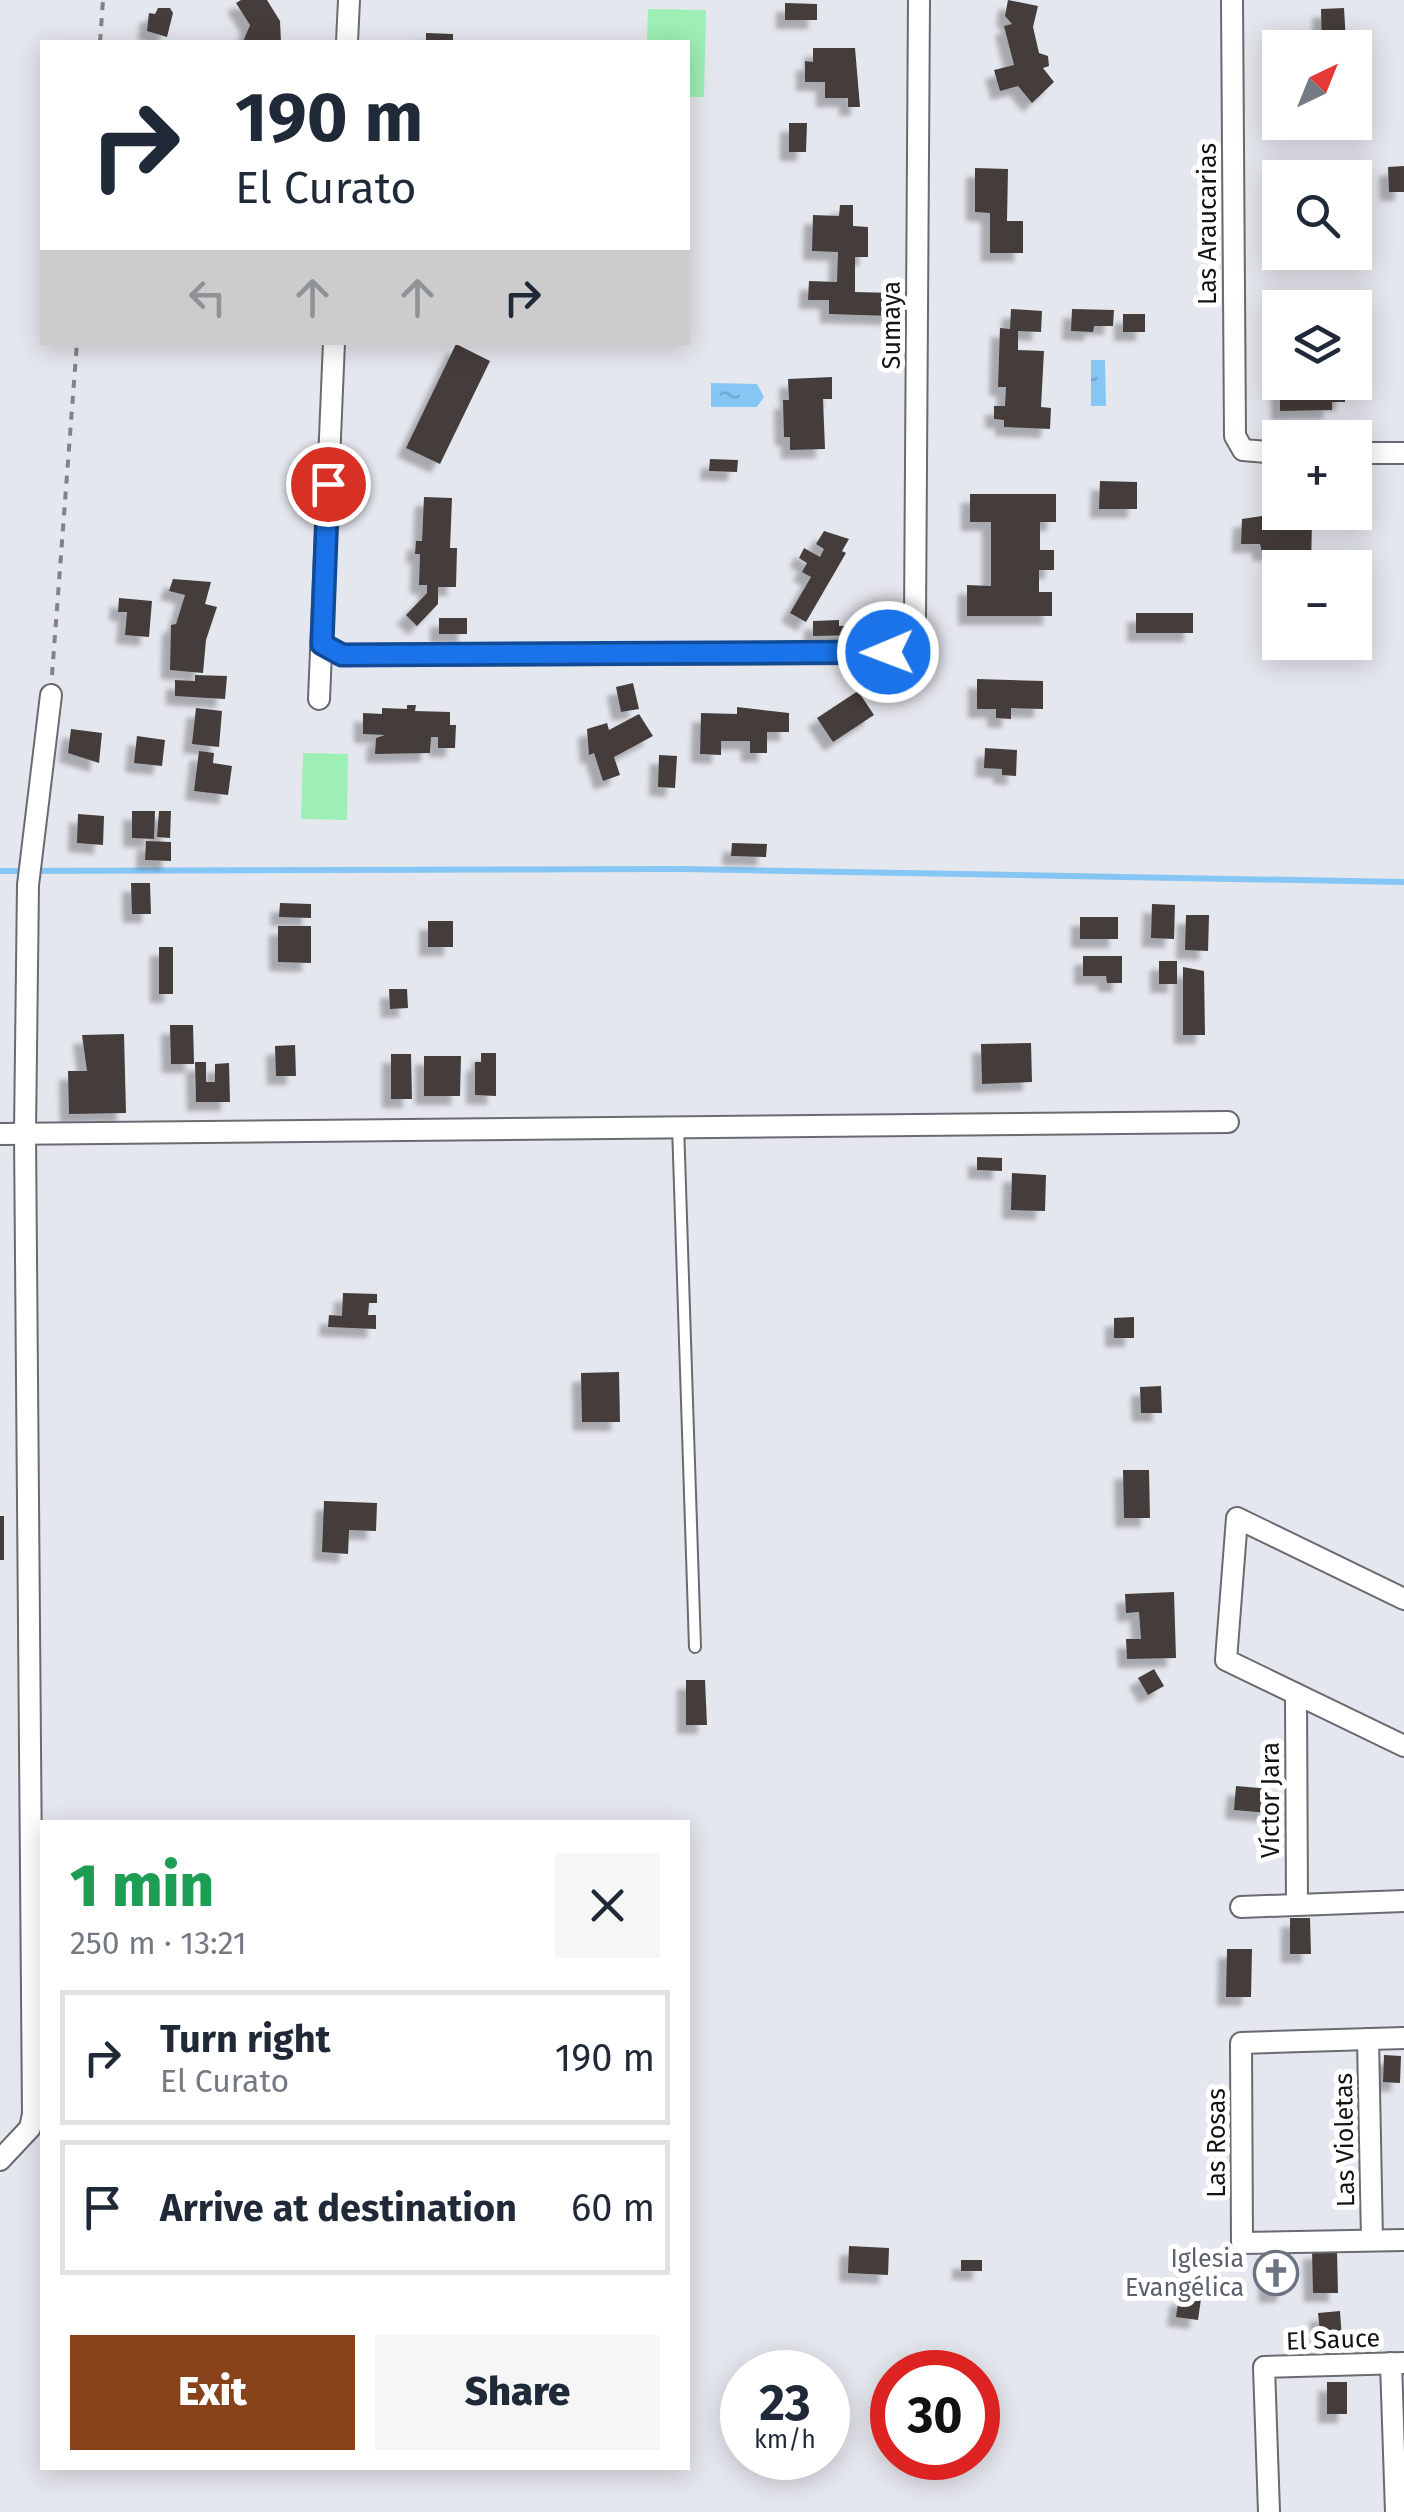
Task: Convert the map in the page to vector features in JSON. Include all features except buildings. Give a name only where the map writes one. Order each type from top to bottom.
[{"type":"street","points":[[347,40],[349,0]]},
{"type":"street","name":"Sumaya","points":[[322,644],[342,655],[882,653],[901,646],[911,635],[915,620],[919,0]]},
{"type":"street","name":"Las Araucarias","points":[[1232,0],[1238,446],[1262,453]]},
{"type":"street","points":[[319,699],[334,345]]},
{"type":"street","points":[[1372,453],[1404,453]]},
{"type":"street","points":[[0,2160],[30,2128],[33,2114],[25,1134],[28,886],[51,695]]},
{"type":"street","points":[[0,1134],[678,1124],[1228,1122]]},
{"type":"street","points":[[1404,1598],[1237,1518],[1226,1660],[1404,1746]]},
{"type":"street","name":"Víctor Jara","points":[[1296,1694],[1297,1905]]},
{"type":"street","points":[[1241,1908],[1404,1901]]},
{"type":"street","points":[[1368,2039],[1404,2038]]},
{"type":"street","name":"Las Rosas","points":[[1368,2039],[1241,2043],[1242,2243],[1372,2240]]},
{"type":"street","name":"Las Violetas","points":[[1368,2039],[1372,2240]]},
{"type":"street","points":[[1372,2240],[1404,2240]]},
{"type":"street","points":[[1396,2512],[1398,2363]]},
{"type":"street","name":"El Sauce","points":[[1269,2512],[1264,2368],[1398,2363]]},
{"type":"lane","points":[[678,1124],[695,1647]]},
{"type":"path","points":[[100,40],[103,0]]},
{"type":"path","points":[[51,695],[77,345]]},
{"type":"green space","points":[[648,9],[706,10],[704,97],[690,97],[690,40],[647,40]]},
{"type":"green space","points":[[303,753],[348,754],[347,820],[301,819]]},
{"type":"water","points":[[1091,360],[1105,360],[1106,406],[1091,406]]},
{"type":"water","points":[[711,383],[757,384],[764,397],[757,407],[711,407]]},
{"type":"waterway","points":[[0,871],[680,869],[1404,882]]},
{"type":"place","name":"Iglesia Evangélica","points":[[1276,2273]]},
{"type":"route","points":[[328,484],[322,644],[342,655],[888,652]]}]
